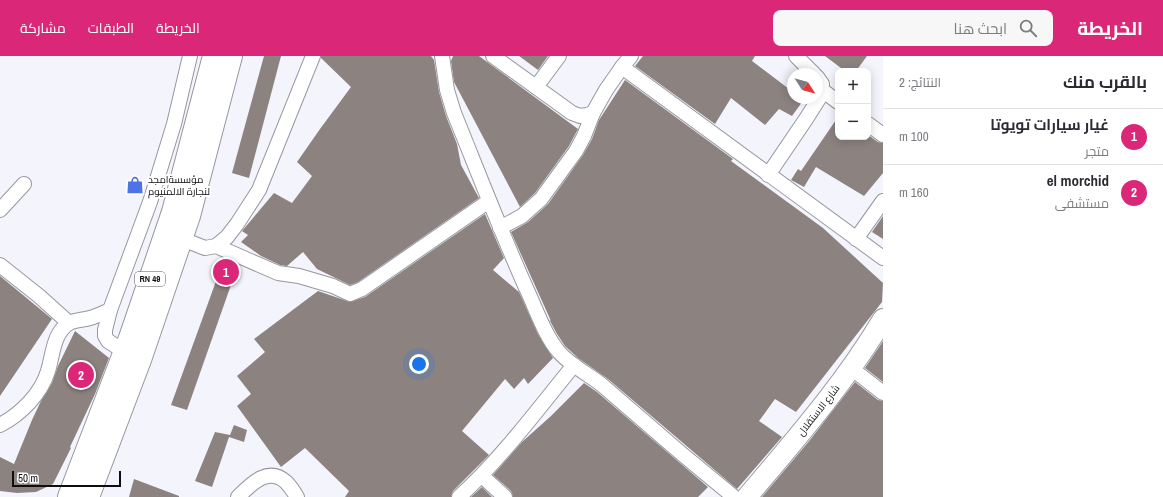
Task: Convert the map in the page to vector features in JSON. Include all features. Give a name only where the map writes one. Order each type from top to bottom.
[{"type":"main road","name":"RN 49","points":[[69,497],[125,352],[173,212],[214,56]]},
{"type":"main road","name":"RN 49","points":[[88,497],[141,357],[182,239],[204,162],[231,56]]},
{"type":"street","points":[[125,352],[108,341],[105,336],[105,330],[110,310],[150,202],[174,124],[190,56]]},
{"type":"street","points":[[182,239],[205,248],[216,246],[227,237],[238,224],[259,190],[313,56]]},
{"type":"street","points":[[442,56],[447,90],[452,106],[500,228],[531,299],[552,341],[563,356],[602,384],[734,497]]},
{"type":"street","points":[[493,56],[572,113],[580,116],[587,116],[593,113]]},
{"type":"street","points":[[536,87],[560,56]]},
{"type":"street","points":[[500,228],[522,216],[540,199],[576,151],[593,113],[606,90],[631,56]]},
{"type":"street","points":[[796,56],[808,68]]},
{"type":"street","points":[[622,67],[883,258]]},
{"type":"street","points":[[823,88],[835,99]]},
{"type":"street","points":[[768,175],[816,104]]},
{"type":"street","points":[[871,126],[883,135]]},
{"type":"street","points":[[0,210],[24,184]]},
{"type":"street","points":[[856,239],[883,200]]},
{"type":"street","points":[[216,246],[278,273],[299,276],[333,286],[350,294],[362,289],[489,201]]},
{"type":"street","points":[[0,265],[39,296],[69,323]]},
{"type":"street","points":[[0,425],[8,421],[26,407],[40,389],[48,372],[58,337],[62,330],[69,323],[90,318],[110,310]]},
{"type":"street","name":"شارع الاستقلال","points":[[748,497],[851,368],[883,319]]},
{"type":"street","points":[[459,497],[482,476],[574,365]]},
{"type":"street","points":[[851,368],[883,393]]},
{"type":"street","points":[[238,497],[263,477],[276,475],[286,482],[297,497]]},
{"type":"street","points":[[482,476],[505,497]]},
{"type":"building","points":[[264,56],[281,56],[249,178],[232,173]]},
{"type":"building","points":[[321,56],[431,56],[434,60],[439,92],[446,116],[457,144],[461,165],[479,198],[358,282],[350,285],[317,269],[303,252],[287,266],[280,265],[261,256],[241,242],[248,235],[242,231],[274,193],[292,203],[312,176],[297,162],[351,87],[321,58]]},
{"type":"building","points":[[453,56],[479,56],[578,129],[569,146],[535,193],[520,207],[454,82],[451,61]]},
{"type":"building","points":[[519,56],[548,56],[538,70]]},
{"type":"building","points":[[643,56],[755,56],[752,61],[787,87],[787,104],[801,104],[792,116],[779,109],[765,125],[731,98],[715,124],[635,66]]},
{"type":"building","points":[[825,56],[867,56],[858,68],[841,68]]},
{"type":"building","points":[[625,80],[733,159],[731,161],[823,228],[883,283],[882,302],[796,412],[775,399],[759,421],[782,437],[737,489],[608,379],[578,358],[565,346],[549,319],[551,321],[511,232],[528,222],[548,204],[583,155],[592,139],[599,120]]},
{"type":"building","points":[[835,121],[835,140],[871,140],[871,137],[878,142],[883,143],[883,173],[864,196],[816,167],[804,187],[791,180],[798,169],[801,171]]},
{"type":"building","points":[[485,214],[504,258],[493,270],[519,292],[538,334],[553,358],[528,384],[524,378],[514,389],[505,379],[462,431],[489,455],[453,491],[451,497],[345,497],[349,491],[305,448],[281,467],[237,406],[251,394],[237,376],[265,352],[254,339],[318,291],[350,302],[365,297]]},
{"type":"building","points":[[883,216],[883,239],[872,232]]},
{"type":"building","points":[[223,262],[238,265],[187,410],[171,405]]},
{"type":"building","points":[[0,276],[52,319],[0,396]]},
{"type":"building","points":[[75,331],[109,358],[95,394],[70,447],[71,448],[53,484],[36,492],[17,493],[0,491],[0,457],[14,464],[32,420],[52,383],[58,366]]},
{"type":"building","points":[[883,341],[883,382],[865,368]]},
{"type":"building","points":[[855,382],[878,400],[883,401],[883,497],[762,497],[810,440]]},
{"type":"building","points":[[584,383],[597,392],[708,487],[698,497],[513,497],[511,491],[493,475],[522,442]]},
{"type":"building","points":[[234,425],[247,430],[244,442],[229,437],[212,487],[195,481],[215,432],[230,435]]},
{"type":"building","points":[[134,479],[179,496],[179,497],[129,497]]},
{"type":"building","points":[[482,487],[492,497],[471,497]]},
{"type":"place","name":"مؤسسةامجد لنجارة الالمنيوم","points":[[135,185]]},
{"type":"place","name":"غيار سيارات تويوتا","points":[[226,272]]},
{"type":"place","name":"el morchid","points":[[81,375]]}]
